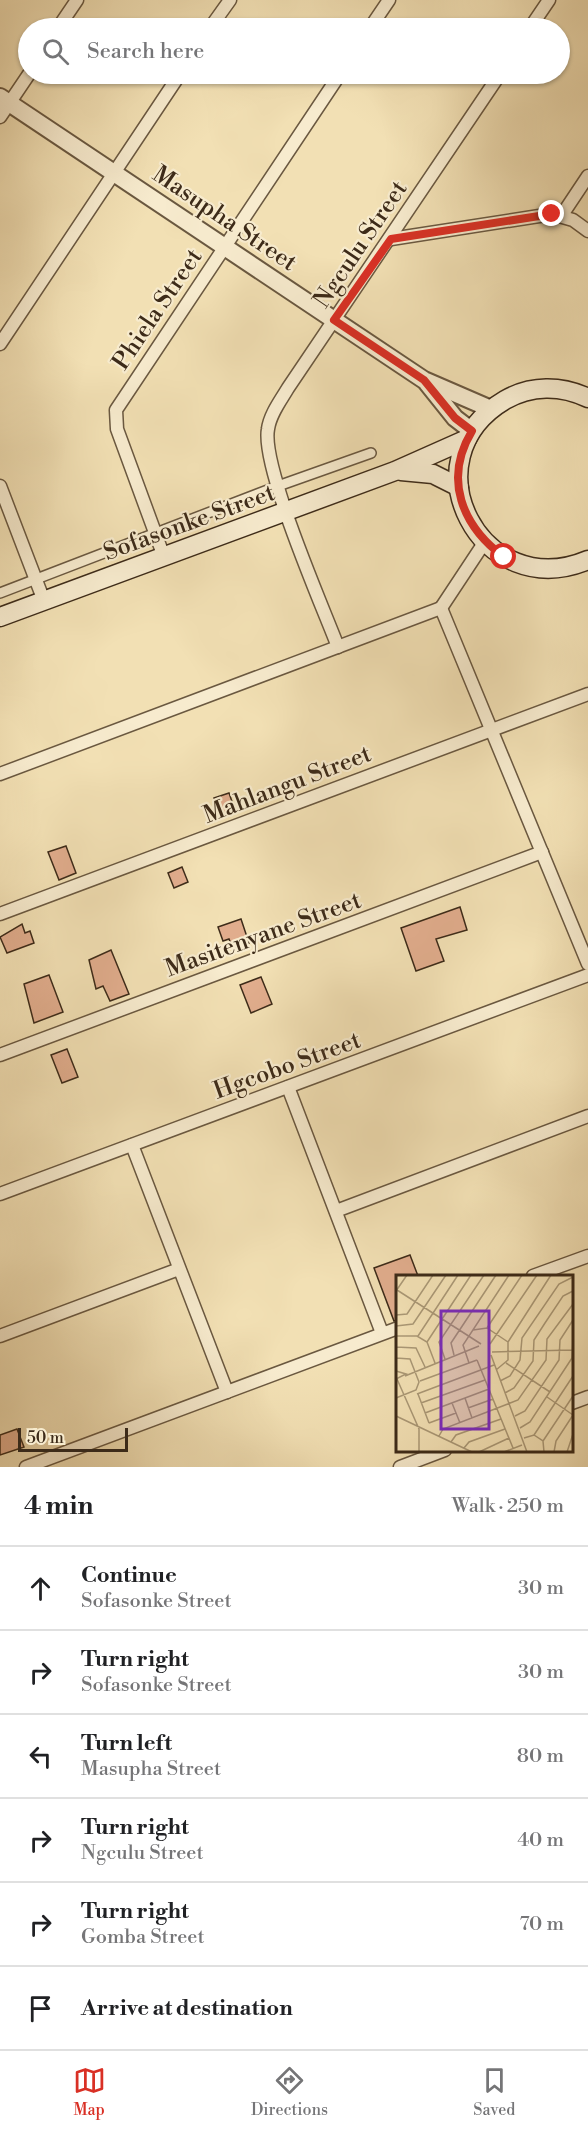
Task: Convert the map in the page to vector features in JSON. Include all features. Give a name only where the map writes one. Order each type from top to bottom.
[{"type":"main road","name":"Sofasonke Street","points":[[583,566],[550,570],[526,567],[504,557],[484,543],[471,525],[462,505],[459,487],[460,460],[470,435],[491,409],[516,394],[545,388],[574,391],[588,398]]},
{"type":"main road","name":"Sofasonke Street","points":[[0,617],[395,471],[470,435]]},
{"type":"main road","name":"Sofasonke Street","points":[[395,471],[433,474],[459,487]]},
{"type":"street","points":[[65,18],[77,0]]},
{"type":"street","points":[[217,18],[230,0]]},
{"type":"street","points":[[377,18],[389,0]]},
{"type":"street","points":[[537,18],[549,0]]},
{"type":"street","points":[[3,106],[21,84]]},
{"type":"street","points":[[0,344],[173,84]]},
{"type":"street","name":"Phiela Street","points":[[164,556],[117,429],[116,410],[333,84]]},
{"type":"street","name":"Ngculu Street","points":[[338,647],[278,486],[268,447],[268,429],[288,388],[391,239],[493,84]]},
{"type":"street","name":"Masupha Street","points":[[3,106],[114,173],[424,380],[491,409]]},
{"type":"street","points":[[562,215],[588,176]]},
{"type":"street","points":[[391,239],[539,215],[562,215],[588,231]]},
{"type":"street","name":"Masupha Street","points":[[424,380],[470,435]]},
{"type":"street","points":[[0,593],[370,453]]},
{"type":"street","points":[[0,486],[44,601]]},
{"type":"street","points":[[0,774],[441,608],[484,543]]},
{"type":"street","points":[[441,608],[588,964]]},
{"type":"street","name":"Mahlangu Street","points":[[0,914],[588,694]]},
{"type":"street","name":"Masitenyane Street","points":[[0,1055],[542,852]]},
{"type":"street","name":"Hgcobo Street","points":[[0,1194],[588,975]]},
{"type":"street","points":[[288,1087],[382,1334]]},
{"type":"street","points":[[336,1211],[588,1116]]},
{"type":"street","points":[[132,1145],[227,1392]]},
{"type":"street","points":[[536,1275],[588,1256]]},
{"type":"street","points":[[0,1336],[179,1269]]},
{"type":"street","points":[[26,1467],[396,1329]]},
{"type":"street","points":[[573,1403],[588,1397]]},
{"type":"street","points":[[400,1467],[440,1452]]},
{"type":"building","points":[[229,793],[235,810],[221,816],[214,798]]},
{"type":"building","points":[[66,846],[76,873],[59,880],[48,852]]},
{"type":"building","points":[[182,867],[188,882],[174,888],[168,873]]},
{"type":"building","points":[[460,907],[467,930],[436,939],[444,961],[416,971],[401,928]]},
{"type":"building","points":[[241,919],[249,943],[233,949],[229,939],[223,941],[218,927]]},
{"type":"building","points":[[22,924],[25,933],[30,931],[34,943],[7,953],[0,937]]},
{"type":"building","points":[[111,950],[129,994],[110,1001],[103,986],[96,989],[89,960]]},
{"type":"building","points":[[49,975],[63,1012],[34,1023],[24,984]]},
{"type":"building","points":[[261,977],[272,1004],[251,1013],[240,985]]},
{"type":"building","points":[[67,1049],[78,1077],[62,1083],[51,1055]]},
{"type":"building","points":[[410,1255],[418,1275],[396,1275],[396,1320],[394,1321],[374,1268]]},
{"type":"building","points":[[17,1429],[24,1447],[0,1455],[0,1435]]},
{"type":"route","points":[[504,557],[484,543],[471,525],[462,505],[459,487],[460,460],[472,431],[455,418],[424,380],[334,320],[391,239],[552,214]]}]
